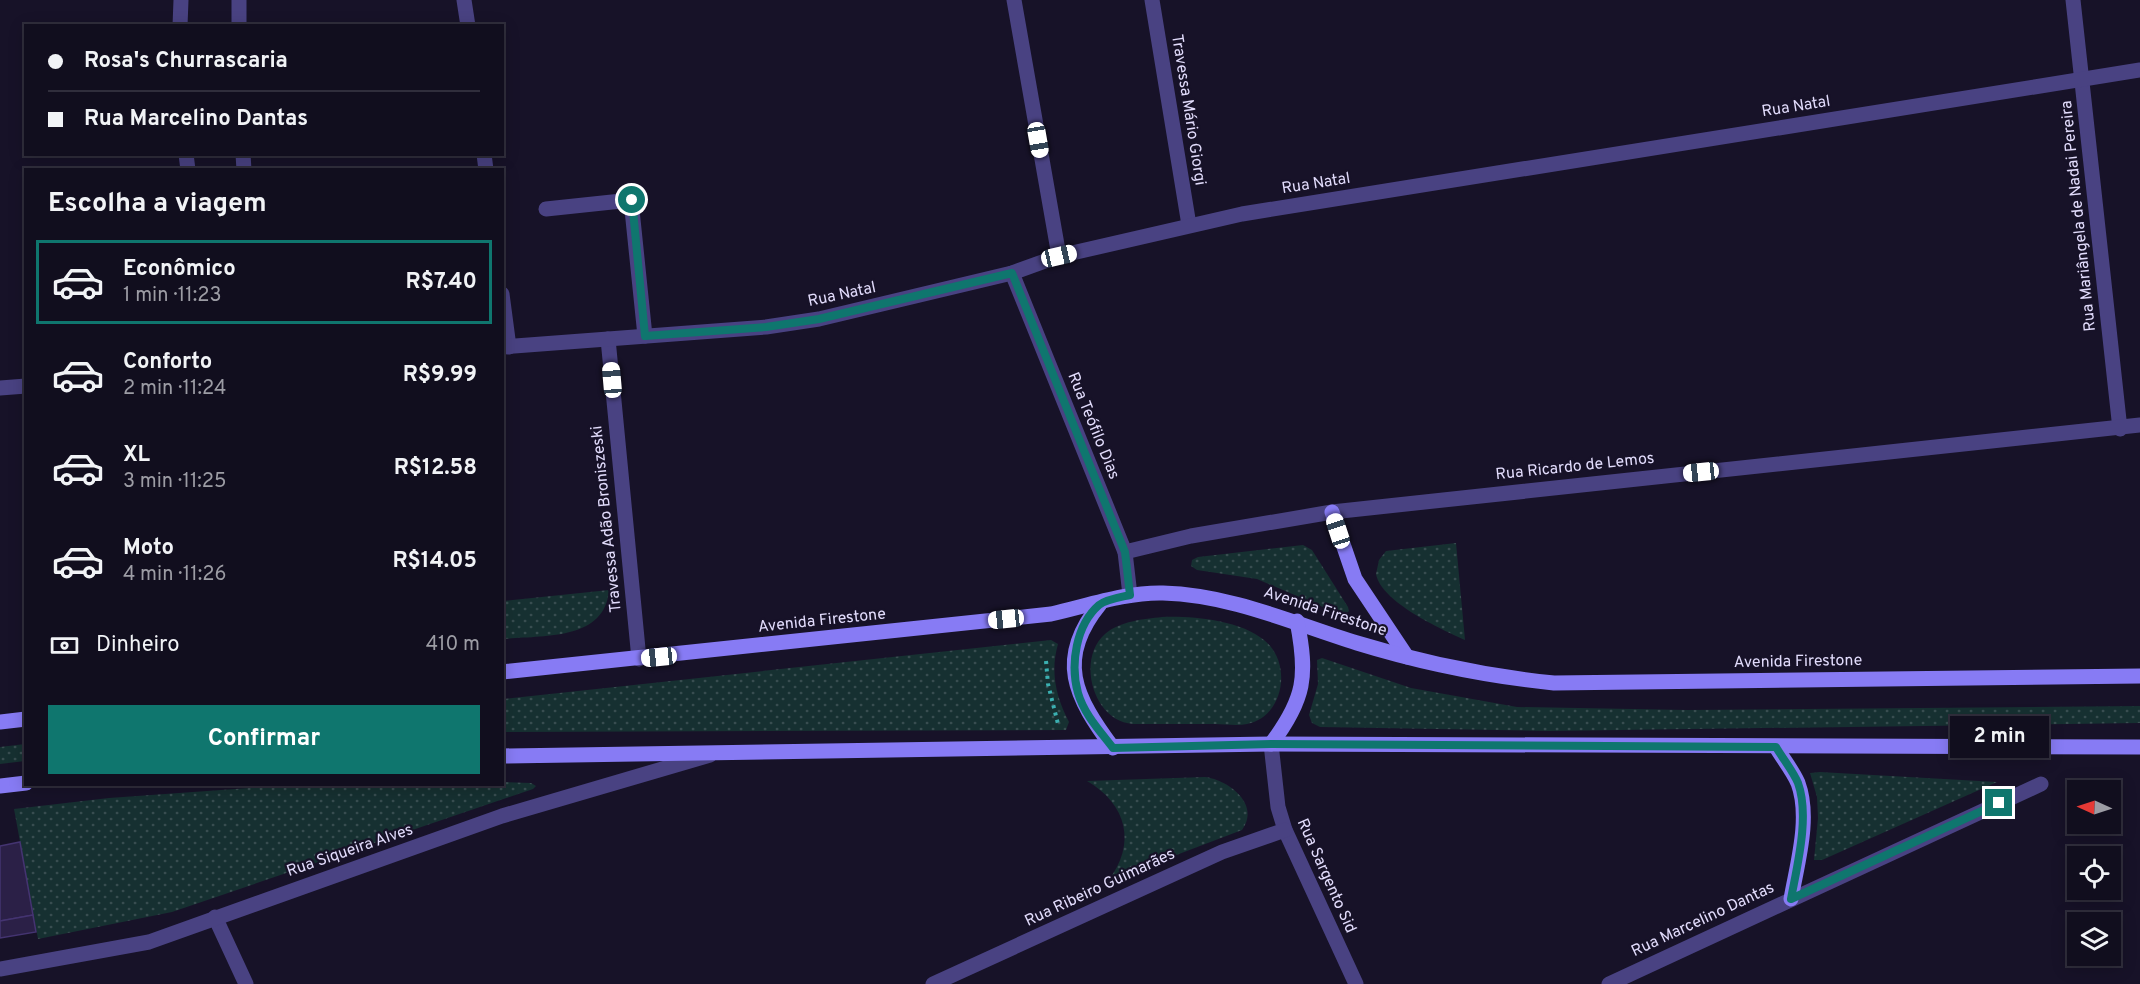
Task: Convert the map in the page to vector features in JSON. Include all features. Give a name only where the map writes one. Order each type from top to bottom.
[{"type":"main road","points":[[1332,512],[1355,579],[1407,657]]},
{"type":"main road","name":"Avenida Firestone","points":[[504,672],[1051,614],[1130,595],[1161,593],[1211,597],[1297,621],[1407,657],[1464,671],[1554,683],[2140,676]]},
{"type":"main road","points":[[1100,604],[1085,622],[1076,645],[1075,669],[1078,693],[1088,714],[1113,748]]},
{"type":"main road","points":[[1271,744],[1292,716],[1302,683],[1303,652],[1297,621]]},
{"type":"main road","points":[[0,722],[24,719]]},
{"type":"main road","points":[[504,756],[710,755],[1271,744],[2140,747]]},
{"type":"main road","points":[[1776,747],[1798,784],[1802,811],[1800,845],[1791,899]]},
{"type":"main road","points":[[0,786],[24,783]]},
{"type":"street","points":[[180,24],[181,0]]},
{"type":"street","points":[[239,0],[239,24]]},
{"type":"street","points":[[464,0],[468,24]]},
{"type":"street","points":[[1014,0],[1059,256]]},
{"type":"street","name":"Travessa Mário Giorgi","points":[[1152,0],[1189,225]]},
{"type":"street","name":"Rua Mariângela de Nadai Pereira","points":[[2073,0],[2120,429]]},
{"type":"street","name":"Rua Natal","points":[[506,347],[766,327],[819,319],[1012,273],[1059,256],[1242,214],[2140,70]]},
{"type":"street","points":[[546,209],[632,200],[645,336]]},
{"type":"street","name":"Rua Teófilo Dias","points":[[1012,273],[1125,552],[1130,595]]},
{"type":"street","points":[[504,320],[506,347]]},
{"type":"street","name":"Travessa Adão Broniszeski","points":[[608,339],[639,659]]},
{"type":"street","points":[[0,388],[24,386]]},
{"type":"street","name":"Rua Ricardo de Lemos","points":[[1125,552],[1191,536],[1332,512],[1967,442],[2120,429],[2140,425]]},
{"type":"street","name":"Rua Sargento Sid","points":[[1271,744],[1278,807],[1285,830],[1356,984]]},
{"type":"street","name":"Rua Siqueira Alves","points":[[0,969],[148,942],[502,816],[710,755]]},
{"type":"street","name":"Rua Marcelino Dantas","points":[[1609,984],[2040,784]]},
{"type":"street","name":"Rua Ribeiro Guimarães","points":[[933,984],[1222,852],[1285,830]]},
{"type":"street","points":[[215,917],[246,984]]},
{"type":"green space","points":[[1456,543],[1465,640],[1428,622],[1400,604],[1380,584],[1376,574],[1379,560],[1386,551]]},
{"type":"green space","points":[[1303,545],[1312,550],[1348,607],[1349,611],[1344,616],[1257,579],[1197,570],[1191,566],[1192,560],[1198,557]]},
{"type":"green space","points":[[609,590],[605,607],[596,619],[584,627],[553,635],[504,639],[504,601]]},
{"type":"green space","points":[[1162,617],[1188,617],[1229,624],[1254,633],[1264,640],[1273,650],[1279,662],[1281,675],[1276,700],[1269,711],[1260,719],[1239,725],[1133,724],[1119,721],[1108,713],[1093,688],[1092,658],[1096,645],[1105,634],[1118,626],[1132,621]]},
{"type":"green space","points":[[1051,640],[1058,644],[1055,664],[1056,684],[1069,722],[1066,730],[504,732],[504,699]]},
{"type":"green space","points":[[1322,658],[1411,688],[1517,707],[1687,710],[2140,706],[2140,723],[1548,731],[1320,727],[1312,723],[1309,715],[1318,684],[1317,660]]},
{"type":"green space","points":[[24,744],[24,761],[0,764],[0,747]]},
{"type":"green space","points":[[1810,773],[1997,782],[1822,860],[1814,860],[1818,818],[1817,797]]},
{"type":"green space","points":[[1205,777],[1224,783],[1240,795],[1248,812],[1247,821],[1242,830],[1108,881],[1123,853],[1125,839],[1123,826],[1119,813],[1111,801],[1101,790],[1087,781]]},
{"type":"green space","points":[[504,782],[531,783],[536,786],[533,789],[172,912],[38,939],[14,809],[109,798],[276,786],[504,786]]},
{"type":"building","points":[[20,842],[33,915],[0,921],[0,846]]},
{"type":"building","points":[[33,915],[36,932],[0,938],[0,921]]},
{"type":"route","points":[[632,200],[645,336],[766,327],[819,319],[1012,273],[1125,552],[1130,595],[1100,604],[1085,622],[1076,645],[1075,669],[1078,693],[1088,714],[1113,748],[1271,744],[1776,747],[1798,784],[1802,811],[1800,845],[1791,899],[1999,803]]}]
